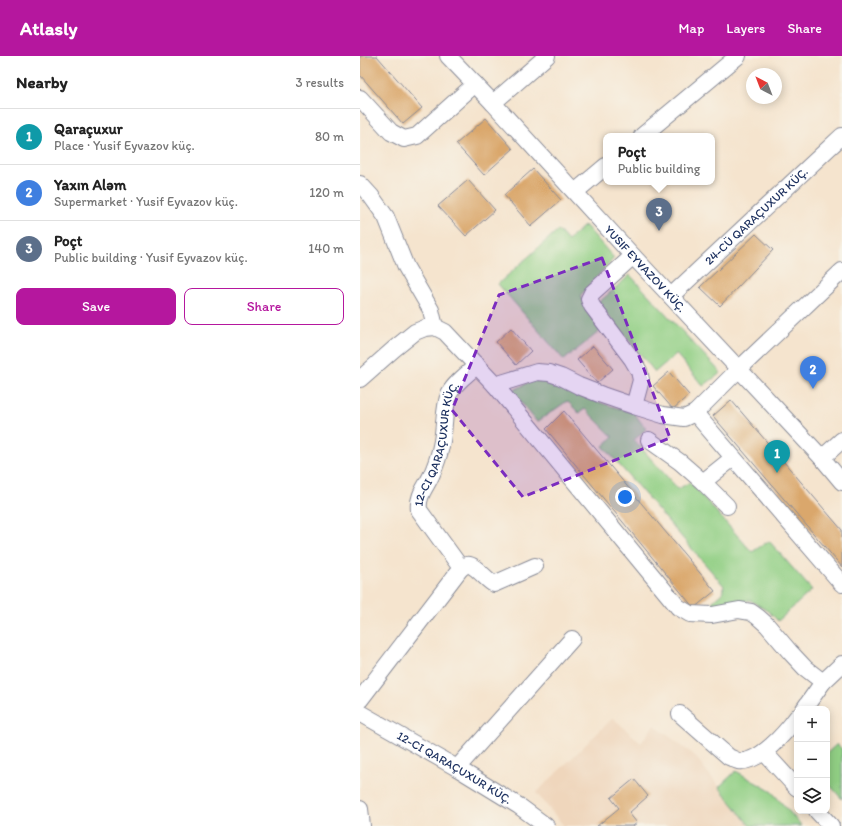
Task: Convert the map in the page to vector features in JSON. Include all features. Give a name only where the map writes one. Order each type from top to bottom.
[{"type":"street","name":"YUSIF EYVAZOV KÜÇ.","points":[[448,56],[822,458],[842,482]]},
{"type":"street","points":[[493,103],[547,56]]},
{"type":"street","points":[[646,133],[738,56]]},
{"type":"street","points":[[360,98],[391,132],[404,139],[417,136],[474,84]]},
{"type":"street","name":"24-CÜ QARAÇUXUR KÜÇ.","points":[[671,296],[842,136]]},
{"type":"street","points":[[575,192],[603,169]]},
{"type":"street","points":[[360,184],[371,196],[386,217],[408,271],[431,310],[435,327]]},
{"type":"street","points":[[633,256],[592,293],[589,299],[592,306],[640,371],[641,380],[634,406]]},
{"type":"street","points":[[495,385],[538,372],[549,373],[602,395],[634,406],[663,415],[684,418],[694,413],[842,270]]},
{"type":"street","points":[[360,379],[415,332],[425,328],[435,327],[445,332],[495,385],[678,607],[690,614],[712,615],[740,610],[751,612],[758,616],[767,625],[805,668],[823,682]]},
{"type":"street","name":"12-CI QARAÇUXUR KÜÇ.","points":[[461,568],[419,510],[418,504],[420,496],[432,475],[441,446],[449,394],[453,387],[477,366]]},
{"type":"street","points":[[694,413],[842,584]]},
{"type":"street","points":[[649,440],[680,462],[727,506]]},
{"type":"street","points":[[822,458],[842,440]]},
{"type":"street","points":[[703,482],[733,458]]},
{"type":"street","points":[[360,700],[461,568],[467,564],[472,565],[494,584],[535,566]]},
{"type":"street","points":[[457,768],[572,639]]},
{"type":"street","points":[[806,706],[823,682],[842,664]]},
{"type":"street","name":"12-CI QARAÇUXUR KÜÇ.","points":[[360,713],[457,768],[519,806],[535,823]]},
{"type":"street","points":[[680,714],[729,757],[738,761],[748,760],[764,752],[787,730],[794,721]]},
{"type":"street","points":[[764,752],[794,785]]},
{"type":"street","points":[[360,809],[362,826]]},
{"type":"street","points":[[820,814],[831,826]]},
{"type":"highlighted area","points":[[602,258],[670,438],[523,497],[452,410],[499,295]]},
{"type":"shaded area","points":[[613,718],[641,743],[654,725],[694,755],[750,826],[564,826],[536,793]]},
{"type":"green space","points":[[585,225],[614,258],[580,296],[600,331],[564,360],[498,284],[558,230],[568,241]]},
{"type":"green space","points":[[630,275],[721,373],[703,386],[676,354],[655,372],[598,303]]},
{"type":"green space","points":[[547,380],[595,401],[634,413],[646,429],[634,440],[678,489],[690,482],[752,552],[769,541],[812,590],[778,621],[769,612],[750,600],[714,608],[712,602],[722,593],[724,586],[603,446],[613,437],[585,409],[579,413],[567,401],[537,422],[512,391],[531,381]]},
{"type":"green space","points":[[837,744],[842,749],[842,799],[830,785],[830,750]]},
{"type":"green space","points":[[736,771],[772,792],[802,826],[750,826],[719,787]]},
{"type":"building","points":[[360,56],[377,56],[422,108],[403,124],[360,75]]},
{"type":"building","points":[[486,118],[513,149],[484,175],[456,144]]},
{"type":"building","points":[[533,169],[561,200],[531,226],[504,195]]},
{"type":"building","points":[[468,180],[495,210],[466,236],[438,206]]},
{"type":"building","points":[[756,234],[773,250],[720,306],[700,287]]},
{"type":"building","points":[[511,328],[531,351],[516,365],[496,342]]},
{"type":"building","points":[[593,346],[613,369],[597,383],[577,360]]},
{"type":"building","points":[[669,372],[689,395],[673,409],[653,386]]},
{"type":"building","points":[[731,400],[842,530],[842,567],[713,416]]},
{"type":"building","points":[[564,411],[715,591],[694,608],[546,429]]},
{"type":"building","points":[[634,779],[648,796],[629,813],[637,823],[633,826],[597,826],[619,808],[611,798]]},
{"type":"place","name":"Poçt","points":[[659,231]]},
{"type":"place","name":"Yaxın Aləm","points":[[813,389]]},
{"type":"place","name":"Qaraçuxur","points":[[777,473]]}]
